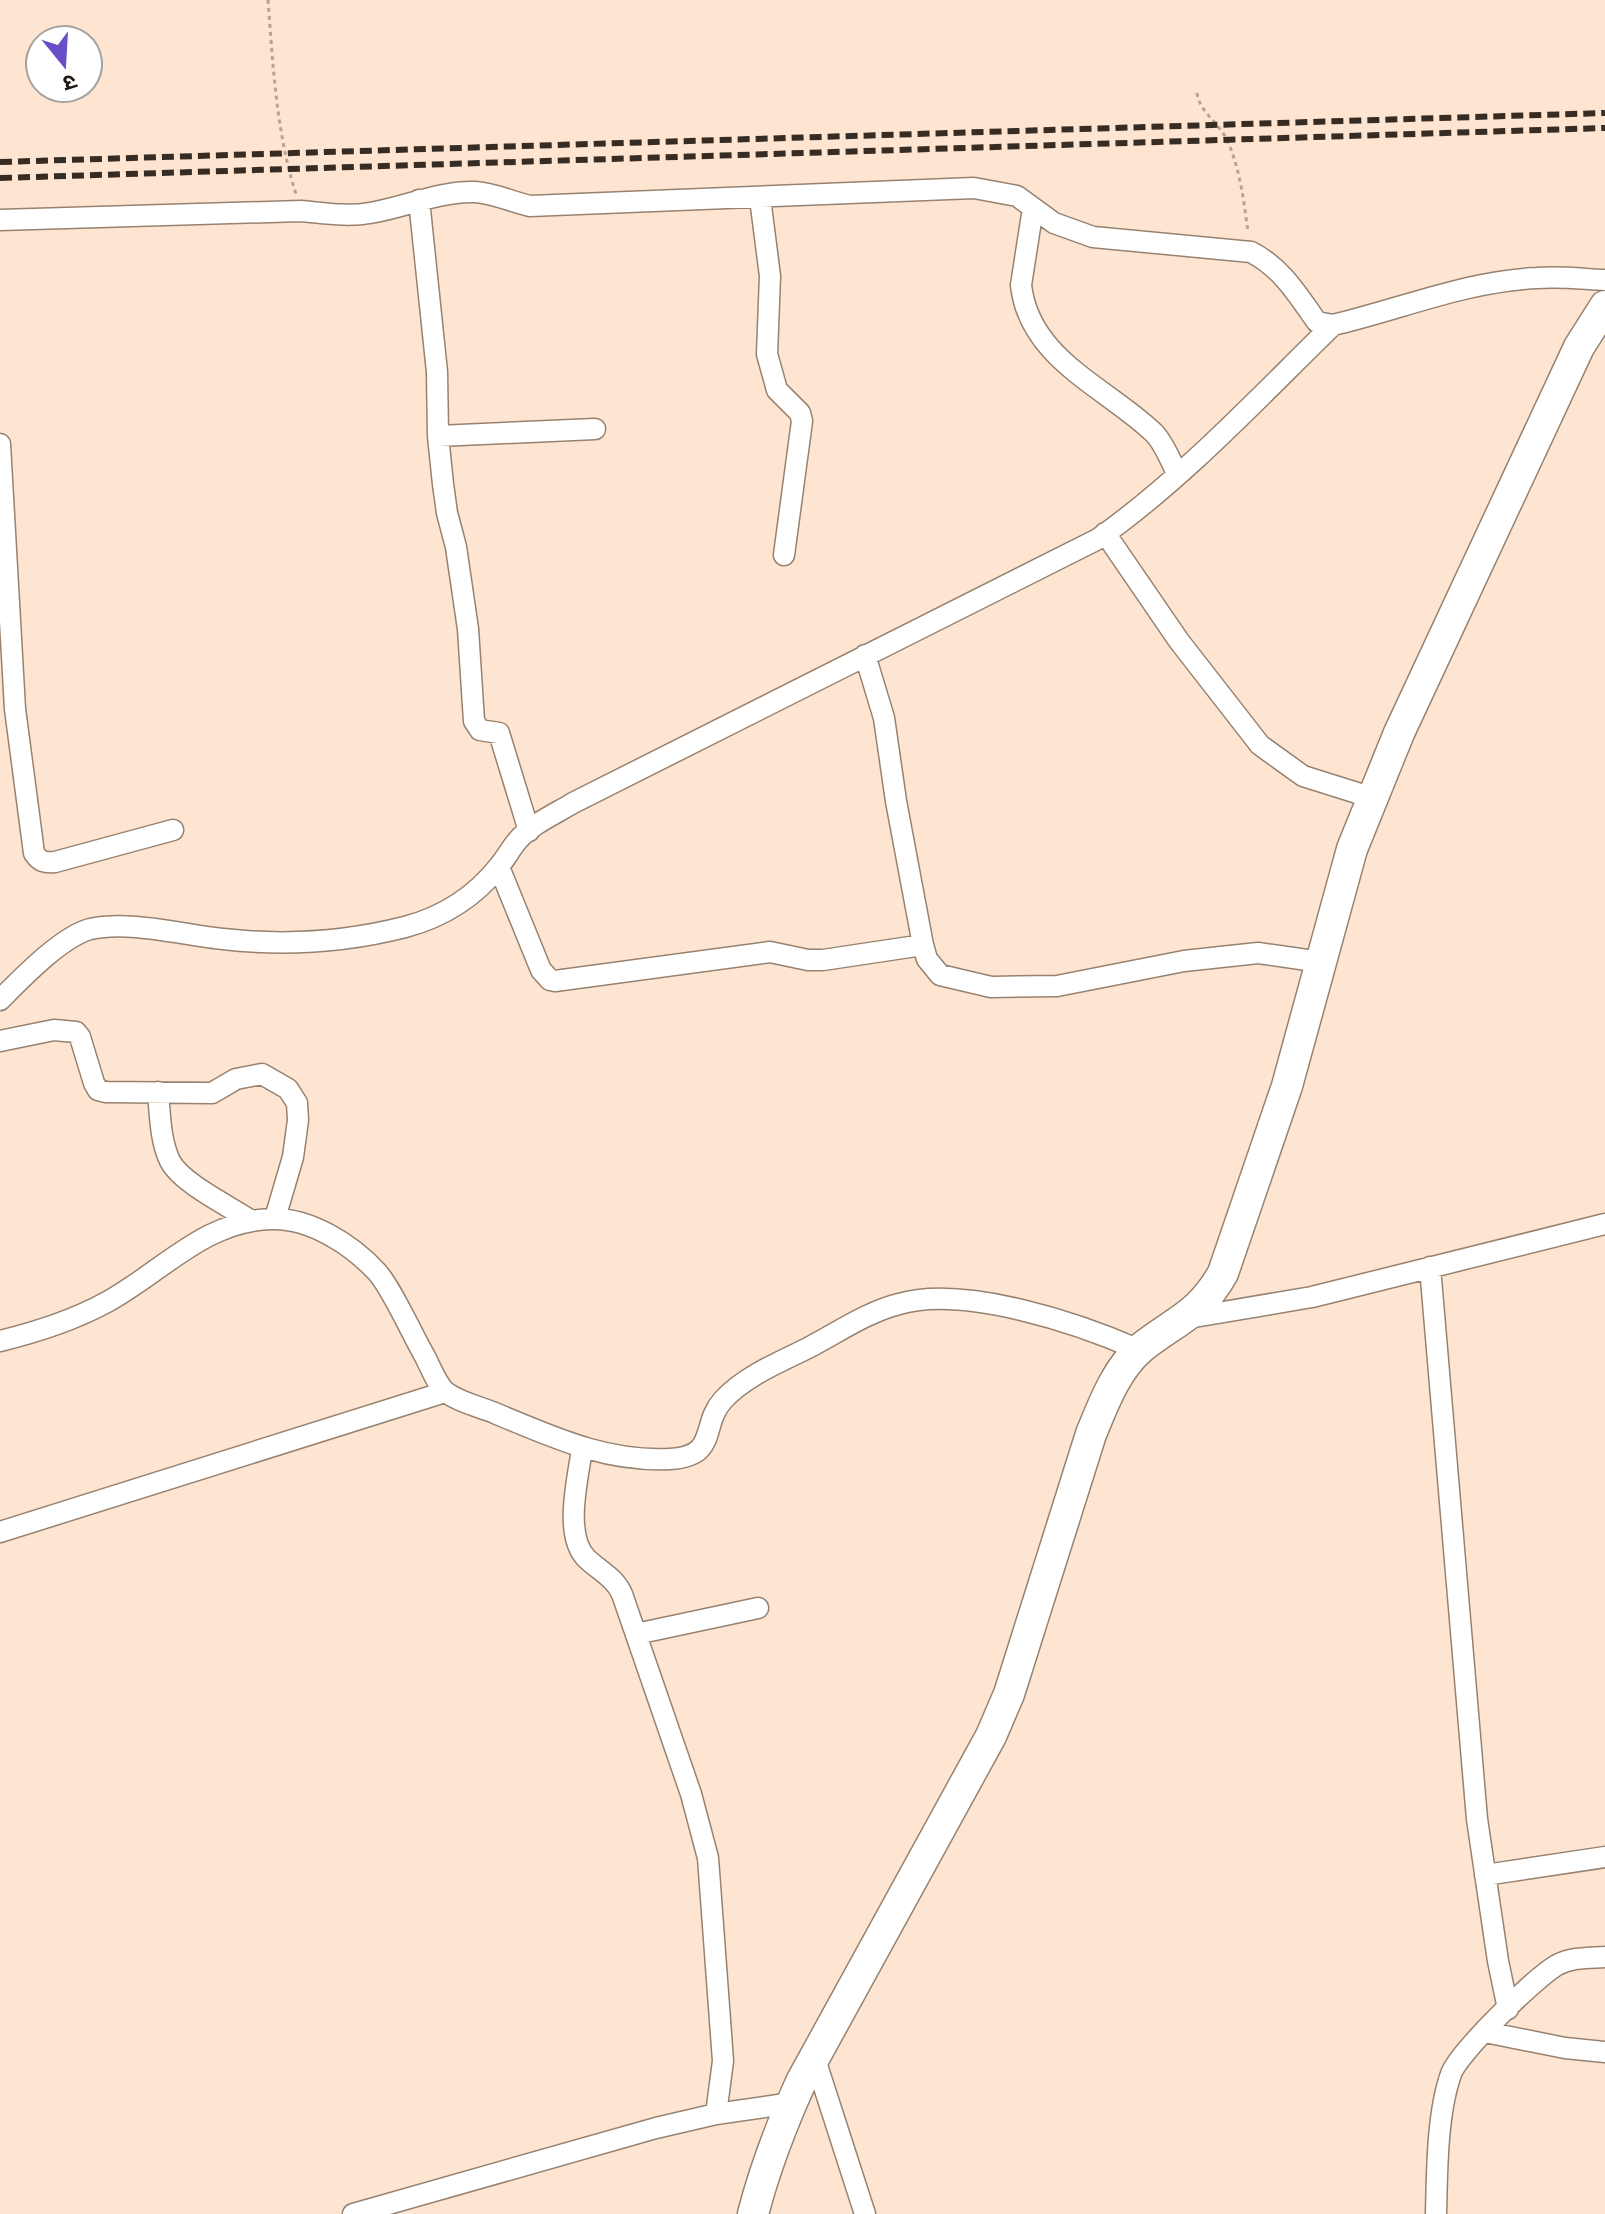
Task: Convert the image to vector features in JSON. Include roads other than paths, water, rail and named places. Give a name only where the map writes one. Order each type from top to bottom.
[{"type":"street","points":[[0,220],[301,211],[350,215],[439,195],[474,192],[530,206],[974,188],[1017,196],[1054,223],[1093,237],[1251,252],[1265,259],[1294,286],[1317,322],[1333,325],[1453,291],[1499,282],[1538,277],[1605,280]]},
{"type":"street","points":[[760,198],[770,276],[767,354],[777,390],[800,413],[802,421],[784,555]]},
{"type":"street","points":[[419,200],[437,372],[438,436],[447,513],[456,547],[468,629],[474,721],[480,730],[499,733],[529,831]]},
{"type":"street","points":[[1033,208],[1021,285],[1029,316],[1069,369],[1156,434],[1178,475]]},
{"type":"street","points":[[753,2214],[763,2176],[814,2056],[991,1736],[1009,1694],[1091,1434],[1115,1382],[1139,1350],[1188,1318],[1223,1273],[1287,1086],[1352,849],[1399,733],[1579,347],[1605,306]]},
{"type":"street","points":[[0,1000],[61,945],[89,930],[111,927],[282,943],[336,940],[439,916],[469,897],[499,867],[519,839],[573,803],[1105,533],[1139,510],[1178,475],[1333,325]]},
{"type":"street","points":[[438,436],[595,429]]},
{"type":"street","points":[[0,444],[15,709],[34,853],[45,863],[55,862],[173,830]]},
{"type":"street","points":[[1105,533],[1179,641],[1260,745],[1303,776],[1373,798]]},
{"type":"street","points":[[865,655],[884,718],[923,945],[927,959],[940,975],[991,987],[1057,986],[1184,961],[1258,953],[1321,962]]},
{"type":"street","points":[[499,867],[541,970],[555,981],[770,952],[823,960],[923,945]]},
{"type":"street","points":[[0,1041],[54,1030],[70,1030],[80,1037],[98,1090],[212,1093],[236,1079],[262,1074],[288,1089],[297,1103],[298,1120],[293,1157],[275,1218]]},
{"type":"street","points":[[158,1092],[164,1142],[171,1164],[183,1176],[250,1220]]},
{"type":"street","points":[[0,1341],[38,1332],[107,1302],[203,1237],[225,1227],[250,1220],[275,1218],[319,1228],[377,1273],[445,1392],[582,1449],[668,1459],[693,1454],[702,1449],[708,1440],[719,1403],[734,1389],[766,1369],[900,1303],[962,1300],[1000,1306],[1083,1328],[1139,1350]]},
{"type":"street","points":[[1188,1318],[1312,1297],[1605,1224]]},
{"type":"street","points":[[1430,1267],[1477,1819],[1500,1976],[1508,2009]]},
{"type":"street","points":[[0,1532],[445,1392]]},
{"type":"street","points":[[582,1449],[574,1511],[577,1544],[585,1557],[619,1586],[691,1794],[708,1858],[723,2061],[716,2114]]},
{"type":"street","points":[[636,1634],[758,1608]]},
{"type":"street","points":[[1485,1875],[1605,1857]]},
{"type":"street","points":[[1436,2214],[1437,2163],[1452,2070],[1538,1979],[1559,1964],[1578,1958],[1605,1957]]},
{"type":"street","points":[[1485,2032],[1565,2048],[1605,2052]]},
{"type":"street","points":[[814,2056],[865,2214]]},
{"type":"street","points":[[353,2214],[656,2128],[716,2114],[792,2103]]},
{"type":"railway","points":[[0,162],[1605,113]]},
{"type":"railway","points":[[0,178],[1605,128]]}]
